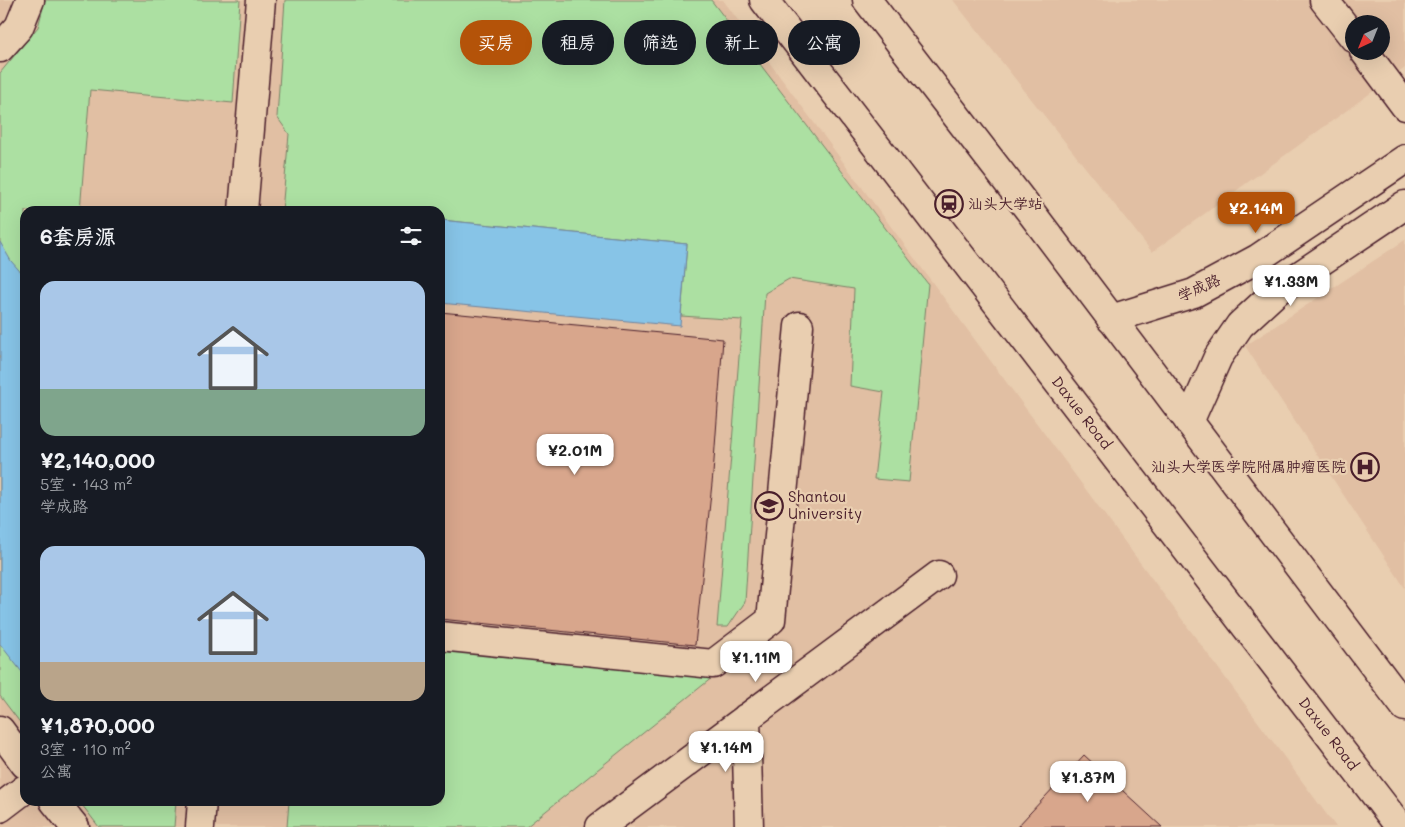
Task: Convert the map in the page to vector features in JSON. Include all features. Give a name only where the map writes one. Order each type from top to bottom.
[{"type":"main road","points":[[0,48],[19,27],[30,0]]},
{"type":"main road","points":[[243,206],[261,0]]},
{"type":"main road","name":"Daxue Road","points":[[764,0],[1400,827]]},
{"type":"main road","points":[[866,0],[1112,319],[1405,707]]},
{"type":"main road","points":[[1324,0],[1345,27]]},
{"type":"main road","points":[[1371,60],[1405,106]]},
{"type":"main road","name":"学成路","points":[[1112,319],[1194,294],[1257,259],[1405,159]]},
{"type":"main road","points":[[1189,422],[1218,357],[1240,325],[1278,290],[1405,205]]},
{"type":"main road","points":[[445,637],[713,664],[771,620],[799,326]]},
{"type":"main road","points":[[600,827],[939,575]]},
{"type":"main road","points":[[746,718],[749,827]]},
{"type":"main road","points":[[0,730],[20,757]]},
{"type":"main road","points":[[0,808],[20,793]]},
{"type":"main road","points":[[58,806],[75,827]]},
{"type":"main road","points":[[200,827],[202,806]]},
{"type":"shaded area","name":"Shantou University","points":[[0,0],[723,0],[738,20],[706,20],[706,65],[771,65],[1336,827],[0,827]]},
{"type":"shaded area","points":[[953,0],[1405,0],[1405,68],[1152,252]]},
{"type":"shaded area","name":"汕头大学医学院附属肿瘤医院","points":[[1405,240],[1405,588],[1245,346]]},
{"type":"green space","points":[[45,0],[240,0],[233,103],[90,90],[80,206],[20,206],[20,722],[0,696],[0,73],[38,27]]},
{"type":"green space","points":[[285,0],[711,0],[726,20],[706,20],[706,65],[761,65],[928,284],[909,482],[874,479],[884,392],[850,386],[854,289],[789,279],[765,293],[745,602],[728,627],[717,627],[742,320],[681,316],[687,244],[445,220],[445,206],[282,206],[289,134],[277,117]]},
{"type":"green space","points":[[445,648],[718,673],[526,827],[287,827],[289,806],[445,806]]},
{"type":"green space","points":[[83,806],[176,806],[174,827],[99,827]]},
{"type":"water","points":[[445,220],[687,244],[680,326],[445,303]]},
{"type":"water","points":[[0,242],[11,261],[20,271],[20,670],[0,644]]},
{"type":"building","points":[[445,312],[723,339],[713,474],[695,645],[445,620]]},
{"type":"building","points":[[1084,755],[1162,827],[1017,827]]},
{"type":"place","name":"汕头大学站","points":[[949,204]]},
{"type":"place","name":"汕头大学医学院附属肿瘤医院","points":[[1365,467]]},
{"type":"place","name":"Shantou University","points":[[769,506]]}]
